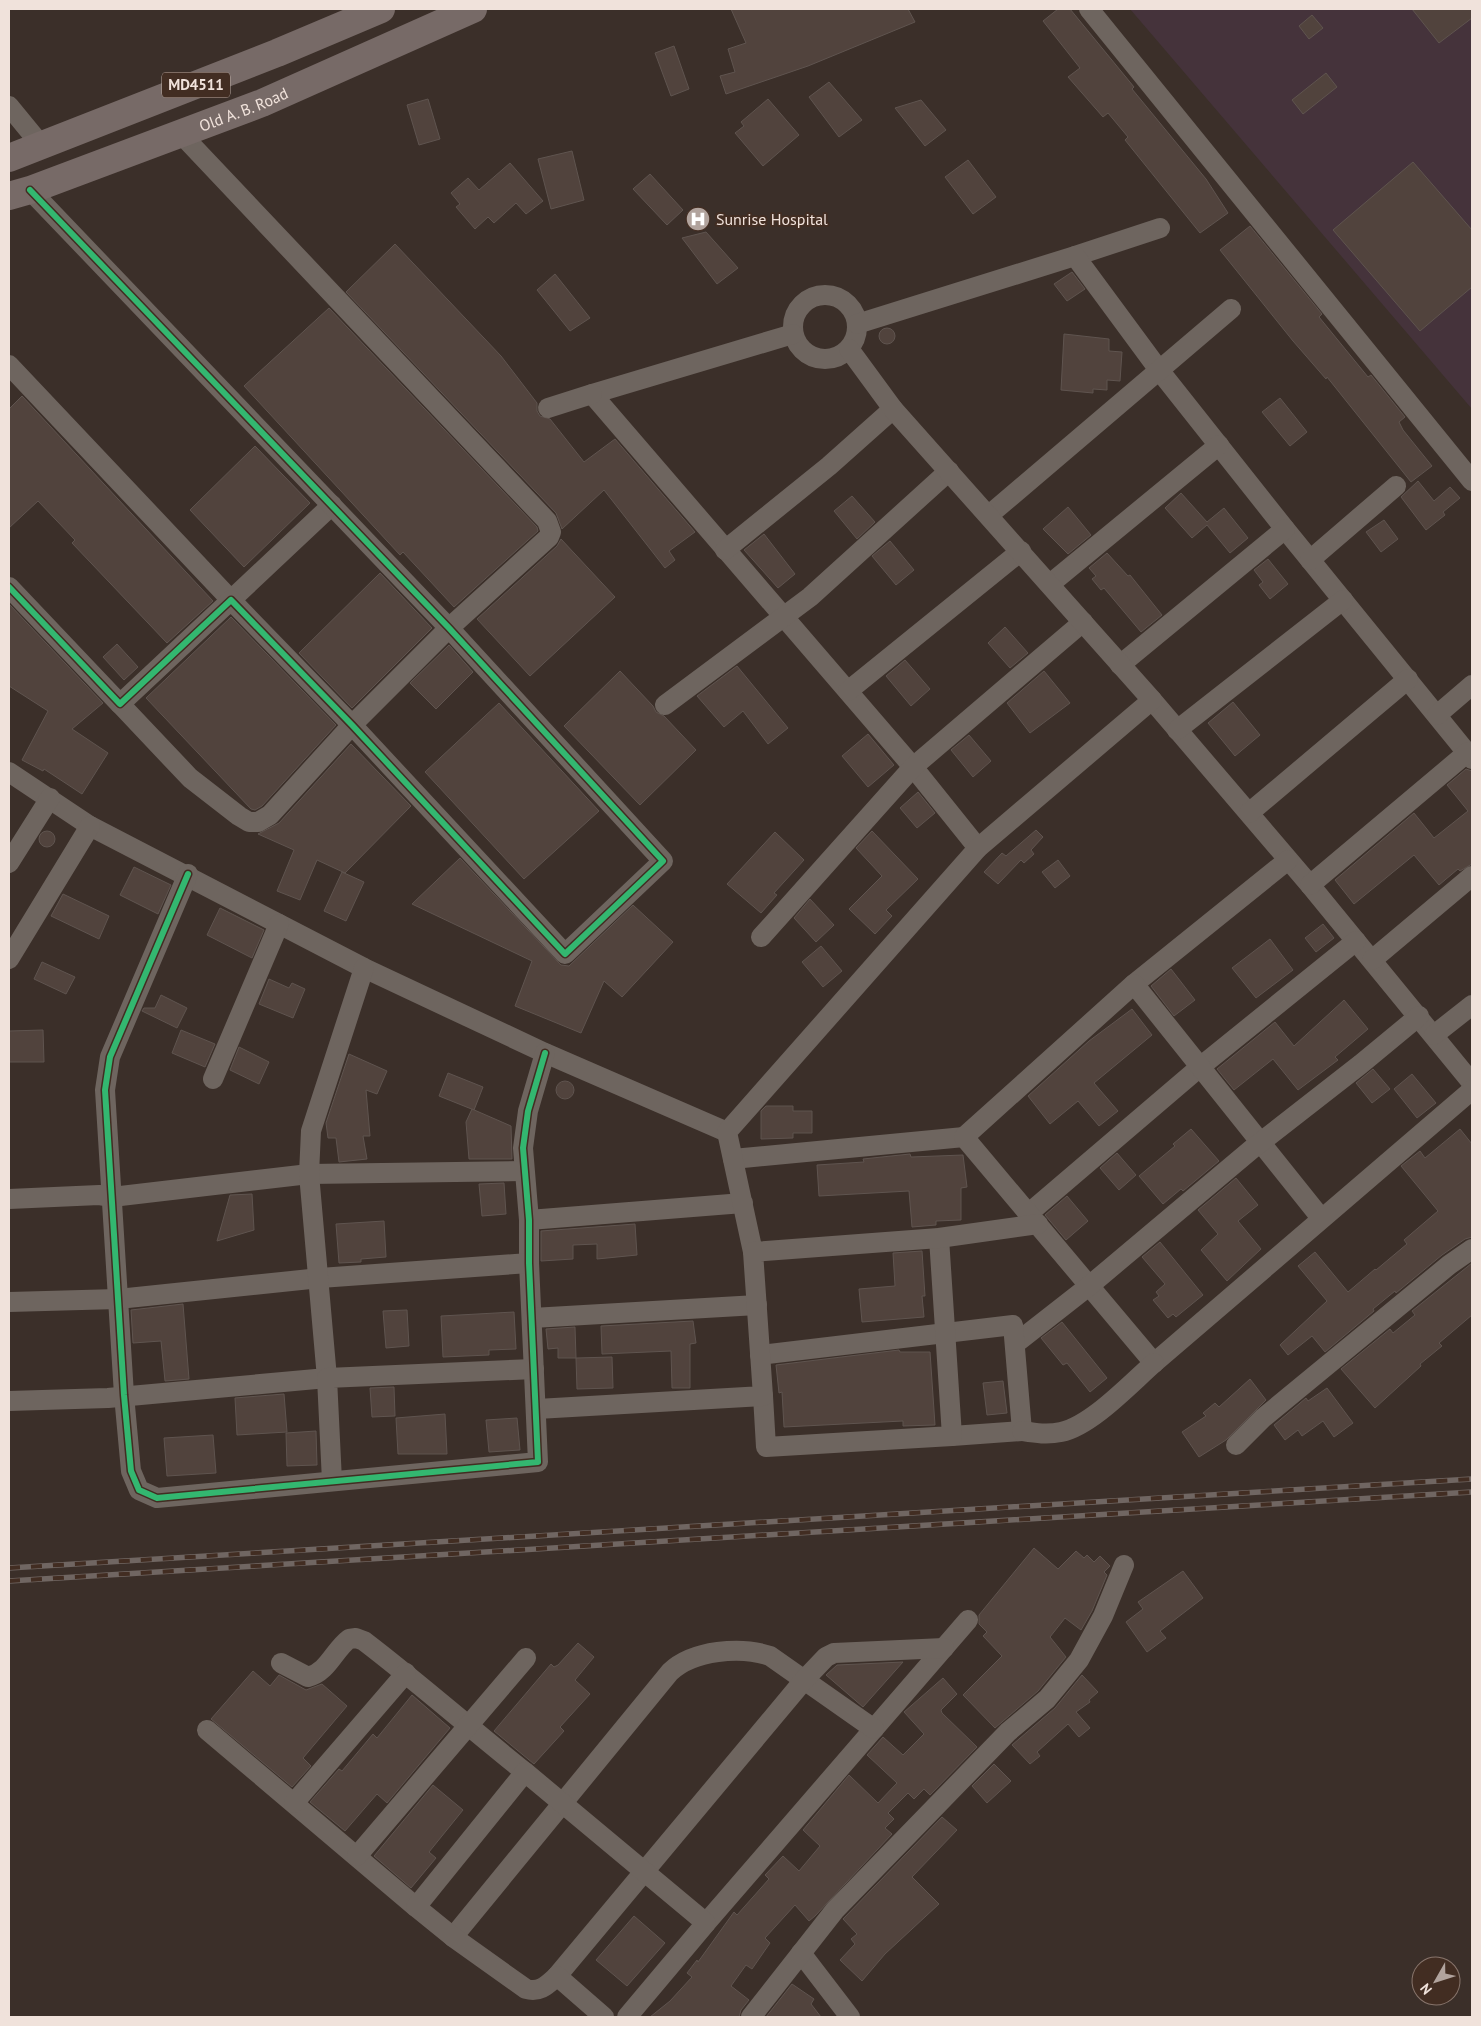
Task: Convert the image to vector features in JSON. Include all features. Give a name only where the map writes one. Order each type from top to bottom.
[{"type":"main road","name":"MD4511","points":[[9,158],[277,53],[381,9]]},
{"type":"main road","name":"Old A. B. Road","points":[[20,193],[182,134],[288,91],[473,9]]},
{"type":"main road","points":[[277,53],[288,91]]},
{"type":"street","points":[[1089,9],[1472,481]]},
{"type":"street","points":[[9,106],[41,146]]},
{"type":"street","points":[[9,587],[190,778],[239,816],[249,822],[258,822],[270,815],[352,725],[449,628],[549,537],[551,532],[550,526],[182,134]]},
{"type":"street","points":[[9,365],[352,725],[565,954],[663,862],[449,628],[332,505],[20,193]]},
{"type":"street","points":[[857,324],[1160,228]]},
{"type":"street","points":[[1075,256],[1159,370],[1285,530],[1470,756],[1310,884]]},
{"type":"street","points":[[817,296],[835,297],[844,301],[850,307],[857,324],[857,333],[849,350],[834,359],[815,358],[801,349],[793,334],[794,318],[800,307],[817,296]]},
{"type":"street","points":[[989,515],[1231,309]]},
{"type":"street","points":[[548,408],[793,334]]},
{"type":"street","points":[[849,350],[893,409],[1152,700],[1310,884],[1472,1083]]},
{"type":"street","points":[[592,394],[848,691],[978,848]]},
{"type":"street","points":[[725,550],[829,466],[893,409]]},
{"type":"street","points":[[1050,584],[1218,445]]},
{"type":"street","points":[[665,705],[785,617],[841,570],[949,471]]},
{"type":"street","points":[[1310,560],[1396,486]]},
{"type":"street","points":[[120,704],[332,505]]},
{"type":"street","points":[[1120,665],[1285,530]]},
{"type":"street","points":[[848,691],[1021,551]]},
{"type":"street","points":[[1177,730],[1343,600]]},
{"type":"street","points":[[761,937],[912,767],[1082,622]]},
{"type":"street","points":[[1249,814],[1408,679]]},
{"type":"street","points":[[1437,715],[1472,685]]},
{"type":"street","points":[[727,1132],[978,848],[1152,700]]},
{"type":"street","points":[[9,772],[90,826],[188,874],[278,924],[364,968],[545,1053],[727,1132]]},
{"type":"street","points":[[9,863],[50,798]]},
{"type":"street","points":[[9,959],[90,826]]},
{"type":"street","points":[[733,1159],[964,1137],[1134,984],[1288,860]]},
{"type":"street","points":[[188,874],[110,1057],[105,1090],[124,1395],[131,1471],[139,1490],[157,1498],[538,1462],[537,1409],[528,1263],[529,1220],[523,1148],[528,1110],[545,1053]]},
{"type":"street","points":[[1372,960],[1472,876]]},
{"type":"street","points":[[213,1079],[278,924]]},
{"type":"street","points":[[753,1252],[939,1238],[1033,1219],[1200,1067],[1356,941]]},
{"type":"street","points":[[332,1481],[320,1278],[309,1174],[311,1131],[364,968]]},
{"type":"street","points":[[1134,984],[1322,1218]]},
{"type":"street","points":[[1434,1035],[1472,1005]]},
{"type":"street","points":[[1015,1344],[1089,1286],[1252,1148],[1262,1143],[1418,1016]]},
{"type":"street","points":[[727,1132],[753,1252],[766,1447],[1022,1430],[1041,1434],[1062,1432],[1080,1424],[1154,1364],[1472,1090]]},
{"type":"street","points":[[964,1137],[1154,1364]]},
{"type":"street","points":[[9,1199],[99,1195],[112,1197],[309,1174],[524,1171]]},
{"type":"street","points":[[529,1220],[744,1204]]},
{"type":"street","points":[[939,1238],[952,1436]]},
{"type":"street","points":[[1236,1445],[1263,1418],[1449,1265],[1472,1249]]},
{"type":"street","points":[[9,1302],[118,1299],[320,1278],[528,1263]]},
{"type":"street","points":[[532,1318],[757,1305]]},
{"type":"street","points":[[760,1355],[1013,1325],[1022,1430]]},
{"type":"street","points":[[9,1401],[108,1398],[124,1395],[327,1378],[534,1368]]},
{"type":"street","points":[[537,1409],[763,1396]]},
{"type":"street","points":[[751,2017],[835,1910],[1008,1732],[1047,1698],[1079,1660],[1103,1616],[1124,1565]]},
{"type":"street","points":[[627,2017],[968,1620]]},
{"type":"street","points":[[281,1663],[308,1677],[322,1670],[345,1642],[356,1638],[364,1641],[406,1673],[467,1726],[706,1923]]},
{"type":"street","points":[[207,1730],[453,1937],[526,1989],[534,1991],[544,1988],[557,1976],[804,1679],[826,1657],[834,1653],[944,1648]]},
{"type":"street","points":[[453,1937],[680,1662],[693,1657],[741,1650],[770,1656],[874,1729]]},
{"type":"street","points":[[357,1856],[526,1658]]},
{"type":"street","points":[[294,1803],[406,1673]]},
{"type":"street","points":[[416,1907],[525,1772]]},
{"type":"street","points":[[801,1953],[850,2017]]},
{"type":"street","points":[[557,1976],[604,2017]]},
{"type":"shaded area","points":[[1130,9],[1472,9],[1472,409]]},
{"type":"building","points":[[731,9],[908,9],[915,22],[808,66],[726,94],[720,76],[735,72],[728,49],[746,43]]},
{"type":"building","points":[[1058,9],[1070,9],[1134,87],[1132,89],[1206,179],[1228,213],[1200,233],[1125,140],[1128,137],[1108,113],[1103,117],[1068,77],[1080,68],[1043,21]]},
{"type":"building","points":[[1412,9],[1472,9],[1472,18],[1439,43]]},
{"type":"building","points":[[1312,15],[1323,28],[1309,39],[1299,26]]},
{"type":"building","points":[[674,46],[689,89],[671,96],[655,53]]},
{"type":"building","points":[[1326,73],[1337,87],[1303,114],[1292,100]]},
{"type":"building","points":[[829,82],[862,120],[839,137],[809,97]]},
{"type":"building","points":[[428,99],[440,139],[419,145],[407,105]]},
{"type":"building","points":[[768,99],[799,135],[763,166],[735,133],[744,126],[741,122]]},
{"type":"building","points":[[921,100],[946,130],[925,146],[895,108]]},
{"type":"building","points":[[572,151],[584,200],[551,209],[538,159]]},
{"type":"building","points":[[968,160],[996,197],[973,214],[945,177]]},
{"type":"building","points":[[1413,162],[1472,230],[1472,287],[1420,331],[1333,230]]},
{"type":"building","points":[[510,163],[543,201],[526,214],[516,203],[494,223],[488,217],[475,229],[456,207],[460,204],[451,193],[468,178],[479,190]]},
{"type":"building","points":[[650,174],[683,210],[667,225],[633,189]]},
{"type":"building","points":[[1250,226],[1322,314],[1319,317],[1368,377],[1371,375],[1405,417],[1399,422],[1403,430],[1432,466],[1411,482],[1327,377],[1326,379],[1293,341],[1220,250]]},
{"type":"building","points":[[706,232],[738,268],[717,284],[682,238]]},
{"type":"building","points":[[395,244],[501,356],[537,403],[537,411],[540,416],[550,419],[584,462],[615,439],[695,532],[669,551],[675,560],[665,568],[604,490],[562,529],[556,513],[346,292]]},
{"type":"building","points":[[1072,272],[1085,289],[1067,301],[1054,284]]},
{"type":"building","points":[[555,274],[590,318],[570,331],[537,290]]},
{"type":"building","points":[[329,308],[537,527],[538,531],[454,607],[403,552],[400,555],[244,386]]},
{"type":"building","points":[[887,328],[895,336],[887,344],[879,336]]},
{"type":"building","points":[[1064,334],[1109,339],[1109,351],[1122,352],[1120,381],[1107,380],[1107,390],[1093,389],[1093,393],[1061,390]]},
{"type":"building","points":[[22,396],[213,601],[167,643],[72,543],[75,540],[38,501],[9,528],[9,409]]},
{"type":"building","points":[[1280,398],[1307,432],[1290,446],[1262,412]]},
{"type":"building","points":[[255,446],[310,503],[244,567],[190,510]]},
{"type":"building","points":[[1418,481],[1434,501],[1450,487],[1460,498],[1443,512],[1445,515],[1426,530],[1401,497]]},
{"type":"building","points":[[1181,493],[1207,522],[1224,508],[1248,538],[1230,553],[1207,525],[1192,538],[1165,508]]},
{"type":"building","points":[[852,496],[875,522],[857,539],[834,511]]},
{"type":"building","points":[[1068,507],[1091,535],[1068,554],[1043,529]]},
{"type":"building","points":[[1384,520],[1398,539],[1381,552],[1366,532]]},
{"type":"building","points":[[764,534],[795,574],[778,588],[744,550]]},
{"type":"building","points":[[561,539],[615,597],[530,676],[477,619],[557,546]]},
{"type":"building","points":[[890,541],[914,570],[896,585],[872,556]]},
{"type":"building","points":[[1107,553],[1128,576],[1130,575],[1162,615],[1141,632],[1104,588],[1101,590],[1092,579],[1096,576],[1089,568]]},
{"type":"building","points":[[1268,559],[1288,584],[1270,599],[1259,585],[1263,582],[1254,570]]},
{"type":"building","points":[[380,573],[432,628],[352,708],[299,653]]},
{"type":"building","points":[[9,604],[103,703],[72,729],[108,753],[82,794],[44,769],[43,771],[22,760],[48,711],[9,686]]},
{"type":"building","points":[[231,617],[336,725],[262,806],[255,810],[251,809],[146,698]]},
{"type":"building","points":[[1005,627],[1028,653],[1010,668],[988,643]]},
{"type":"building","points":[[117,644],[138,667],[124,680],[103,657]]},
{"type":"building","points":[[449,645],[473,672],[436,709],[410,683]]},
{"type":"building","points":[[905,660],[930,689],[911,706],[886,676]]},
{"type":"building","points":[[737,666],[788,728],[768,744],[743,711],[724,727],[697,696]]},
{"type":"building","points":[[620,671],[653,706],[656,712],[664,716],[696,750],[640,805],[564,726]]},
{"type":"building","points":[[1044,671],[1070,703],[1030,733],[1007,703]]},
{"type":"building","points":[[1233,702],[1260,735],[1235,756],[1208,723]]},
{"type":"building","points":[[499,703],[599,811],[524,879],[425,772]]},
{"type":"building","points":[[868,734],[894,765],[868,787],[842,756]]},
{"type":"building","points":[[969,735],[991,761],[973,777],[951,750]]},
{"type":"building","points":[[351,744],[411,806],[345,873],[317,860],[300,900],[277,891],[294,850],[258,834],[279,823]]},
{"type":"building","points":[[1466,769],[1472,771],[1472,864],[1460,871],[1458,869],[1439,885],[1414,855],[1354,904],[1335,880],[1414,813],[1434,838],[1468,811],[1447,785]]},
{"type":"building","points":[[918,792],[935,813],[917,828],[900,808]]},
{"type":"building","points":[[1036,830],[1043,837],[1031,850],[1034,854],[1024,863],[1021,860],[998,884],[984,872],[1002,853],[1006,856]]},
{"type":"building","points":[[47,831],[53,833],[55,839],[53,845],[47,847],[41,845],[39,839],[41,833]]},
{"type":"building","points":[[872,831],[918,879],[886,910],[892,916],[875,934],[849,909],[882,876],[856,848]]},
{"type":"building","points":[[775,832],[804,860],[774,893],[777,895],[761,913],[727,884]]},
{"type":"building","points":[[460,858],[561,965],[569,966],[633,905],[673,942],[622,997],[604,981],[581,1033],[515,1006],[532,961],[412,904]]},
{"type":"building","points":[[1058,860],[1070,876],[1055,888],[1042,872]]},
{"type":"building","points":[[134,867],[171,885],[158,914],[120,895]]},
{"type":"building","points":[[342,872],[364,882],[346,921],[324,911]]},
{"type":"building","points":[[63,894],[109,916],[99,939],[51,916]]},
{"type":"building","points":[[810,899],[834,925],[816,942],[794,918]]},
{"type":"building","points":[[220,908],[264,930],[252,958],[207,935]]},
{"type":"building","points":[[1323,924],[1334,938],[1316,952],[1305,938]]},
{"type":"building","points":[[1270,939],[1293,970],[1256,998],[1232,968]]},
{"type":"building","points":[[821,946],[842,971],[823,987],[802,962]]},
{"type":"building","points":[[42,962],[75,977],[66,994],[34,979]]},
{"type":"building","points":[[1171,969],[1195,1000],[1174,1016],[1151,986]]},
{"type":"building","points":[[269,979],[289,988],[292,983],[305,989],[293,1018],[259,1004]]},
{"type":"building","points":[[161,995],[187,1008],[177,1028],[142,1011],[144,1008],[155,1008]]},
{"type":"building","points":[[1344,1000],[1368,1029],[1335,1057],[1338,1060],[1298,1090],[1273,1059],[1234,1090],[1217,1069],[1275,1022],[1294,1046]]},
{"type":"building","points":[[1132,1009],[1152,1035],[1094,1083],[1118,1111],[1099,1126],[1078,1101],[1050,1124],[1028,1096],[1089,1041]]},
{"type":"building","points":[[43,1030],[44,1062],[9,1062],[9,1031]]},
{"type":"building","points":[[181,1030],[215,1044],[205,1067],[172,1053]]},
{"type":"building","points":[[239,1047],[269,1062],[259,1084],[230,1070]]},
{"type":"building","points":[[349,1054],[387,1071],[377,1094],[366,1090],[370,1136],[363,1136],[367,1159],[339,1162],[336,1138],[328,1138],[326,1123]]},
{"type":"building","points":[[1373,1069],[1390,1089],[1372,1103],[1356,1083]]},
{"type":"building","points":[[448,1073],[483,1087],[474,1110],[439,1096]]},
{"type":"building","points":[[1412,1074],[1436,1103],[1417,1118],[1394,1089]]},
{"type":"building","points":[[565,1081],[571,1084],[574,1090],[571,1096],[565,1099],[559,1096],[556,1090],[559,1084]]},
{"type":"building","points":[[766,1106],[793,1106],[793,1111],[812,1111],[812,1133],[793,1133],[793,1138],[761,1139],[761,1111]]},
{"type":"building","points":[[472,1109],[511,1126],[512,1159],[469,1159],[466,1122]]},
{"type":"building","points":[[1191,1129],[1219,1161],[1183,1191],[1181,1189],[1163,1204],[1139,1176],[1175,1146],[1173,1144]]},
{"type":"building","points":[[1460,1129],[1472,1144],[1472,1237],[1465,1239],[1442,1255],[1396,1293],[1395,1291],[1325,1352],[1312,1336],[1288,1355],[1280,1345],[1327,1301],[1298,1266],[1315,1252],[1348,1292],[1407,1244],[1404,1240],[1438,1211],[1401,1166],[1420,1151],[1425,1158]]},
{"type":"building","points":[[1117,1153],[1136,1175],[1119,1190],[1100,1168]]},
{"type":"building","points":[[910,1154],[911,1157],[963,1155],[967,1187],[961,1188],[961,1220],[936,1221],[936,1225],[912,1227],[909,1191],[819,1196],[817,1165],[864,1162],[863,1159]]},
{"type":"building","points":[[1236,1178],[1258,1205],[1238,1221],[1261,1249],[1227,1281],[1201,1250],[1218,1234],[1198,1210]]},
{"type":"building","points":[[504,1183],[506,1214],[482,1216],[479,1184]]},
{"type":"building","points":[[252,1194],[254,1230],[217,1241],[230,1195]]},
{"type":"building","points":[[1067,1196],[1088,1221],[1066,1240],[1045,1215]]},
{"type":"building","points":[[384,1221],[386,1257],[361,1259],[361,1262],[339,1263],[336,1224]]},
{"type":"building","points":[[635,1224],[637,1255],[597,1259],[597,1244],[573,1245],[573,1259],[541,1261],[541,1231]]},
{"type":"building","points":[[1160,1242],[1203,1295],[1176,1317],[1173,1314],[1168,1318],[1153,1300],[1159,1296],[1156,1292],[1165,1284],[1142,1257]]},
{"type":"building","points":[[922,1251],[925,1296],[922,1296],[924,1317],[862,1322],[859,1289],[895,1286],[893,1253]]},
{"type":"building","points":[[1472,1263],[1472,1315],[1439,1343],[1442,1346],[1420,1364],[1421,1366],[1375,1408],[1341,1369],[1390,1329],[1393,1333],[1415,1315],[1412,1311]]},
{"type":"building","points":[[183,1304],[189,1379],[165,1381],[161,1341],[133,1343],[131,1310]]},
{"type":"building","points":[[407,1310],[409,1346],[386,1348],[383,1311]]},
{"type":"building","points":[[514,1312],[516,1349],[489,1350],[489,1355],[443,1357],[441,1316]]},
{"type":"building","points":[[693,1321],[696,1343],[690,1344],[690,1388],[672,1388],[671,1351],[602,1354],[601,1326]]},
{"type":"building","points":[[1062,1322],[1107,1378],[1090,1392],[1067,1363],[1063,1365],[1041,1338]]},
{"type":"building","points":[[575,1327],[576,1358],[558,1358],[558,1348],[548,1349],[546,1329]]},
{"type":"building","points":[[899,1350],[900,1352],[930,1352],[935,1425],[903,1426],[903,1421],[784,1427],[782,1392],[779,1393],[776,1365]]},
{"type":"building","points":[[612,1357],[613,1388],[577,1389],[576,1358]]},
{"type":"building","points":[[1250,1379],[1266,1400],[1226,1440],[1199,1457],[1182,1432],[1206,1416],[1203,1413],[1215,1403],[1219,1407]]},
{"type":"building","points":[[1003,1381],[1007,1413],[987,1415],[983,1383]]},
{"type":"building","points":[[394,1387],[395,1416],[372,1417],[370,1388]]},
{"type":"building","points":[[1327,1388],[1353,1423],[1334,1437],[1323,1421],[1302,1436],[1298,1430],[1285,1440],[1274,1425],[1306,1398],[1308,1401]]},
{"type":"building","points":[[284,1394],[287,1432],[237,1435],[235,1398]]},
{"type":"building","points":[[445,1414],[447,1454],[398,1454],[396,1418]]},
{"type":"building","points":[[517,1418],[520,1450],[489,1452],[486,1420]]},
{"type":"building","points":[[316,1431],[317,1465],[287,1466],[286,1433]]},
{"type":"building","points":[[213,1435],[216,1473],[167,1476],[164,1438]]},
{"type":"building","points":[[1034,1548],[1058,1569],[1076,1551],[1084,1558],[1087,1555],[1094,1562],[1100,1556],[1110,1566],[1104,1572],[1107,1575],[1092,1611],[1081,1630],[1065,1618],[1050,1637],[1066,1657],[1038,1691],[995,1728],[963,1695],[1002,1656],[983,1636],[987,1632],[979,1624],[979,1615]]},
{"type":"building","points":[[1183,1571],[1203,1598],[1160,1631],[1166,1638],[1147,1652],[1126,1622],[1143,1609],[1138,1602]]},
{"type":"building","points":[[578,1643],[594,1657],[575,1680],[590,1694],[560,1727],[564,1731],[534,1764],[494,1731],[551,1664],[554,1667],[558,1665]]},
{"type":"building","points":[[903,1662],[863,1707],[826,1675],[837,1665]]},
{"type":"building","points":[[253,1671],[270,1686],[279,1675],[306,1690],[322,1684],[347,1706],[303,1758],[311,1766],[292,1787],[211,1719]]},
{"type":"building","points":[[1082,1675],[1098,1692],[1089,1700],[1090,1702],[1076,1712],[1090,1728],[1079,1737],[1068,1724],[1037,1752],[1040,1756],[1030,1764],[1012,1745],[1055,1708]]},
{"type":"building","points":[[943,1678],[957,1694],[941,1710],[942,1713],[977,1747],[930,1795],[924,1789],[914,1799],[908,1793],[888,1813],[894,1819],[885,1828],[892,1834],[815,1916],[809,1921],[795,1905],[765,1938],[770,1943],[752,1969],[746,1965],[731,1986],[749,2000],[741,2010],[739,2017],[650,2017],[670,2001],[692,1977],[687,1973],[697,1960],[698,1962],[734,1912],[737,1915],[769,1879],[765,1875],[783,1856],[799,1871],[820,1846],[803,1830],[849,1775],[878,1803],[897,1783],[867,1755],[883,1737],[903,1755],[924,1734],[904,1712]]},
{"type":"building","points":[[412,1695],[450,1728],[387,1803],[377,1794],[345,1831],[310,1802],[339,1769],[342,1771],[373,1734],[377,1738]]},
{"type":"building","points":[[994,1764],[1011,1781],[987,1803],[972,1786]]},
{"type":"building","points":[[433,1785],[463,1810],[429,1852],[436,1858],[411,1888],[374,1856]]},
{"type":"building","points":[[942,1817],[957,1830],[912,1877],[939,1904],[885,1954],[862,1981],[840,1960],[855,1944],[851,1939],[857,1934],[843,1919]]},
{"type":"building","points":[[634,1916],[665,1943],[627,1986],[596,1960]]},
{"type":"building","points":[[792,1984],[814,1999],[811,2004],[821,2017],[766,2017]]},
{"type":"railway","points":[[9,1568],[1472,1479]]},
{"type":"railway","points":[[9,1581],[1472,1492]]},
{"type":"cycle path","points":[[9,587],[120,704],[231,600],[352,725],[565,954],[663,861],[449,628],[30,190]]},
{"type":"cycle path","points":[[188,874],[110,1057],[105,1090],[124,1395],[131,1471],[139,1490],[157,1498],[538,1462],[529,1263],[529,1220],[523,1148],[528,1111],[545,1053]]},
{"type":"place","name":"Sunrise Hospital","points":[[698,219]]}]
